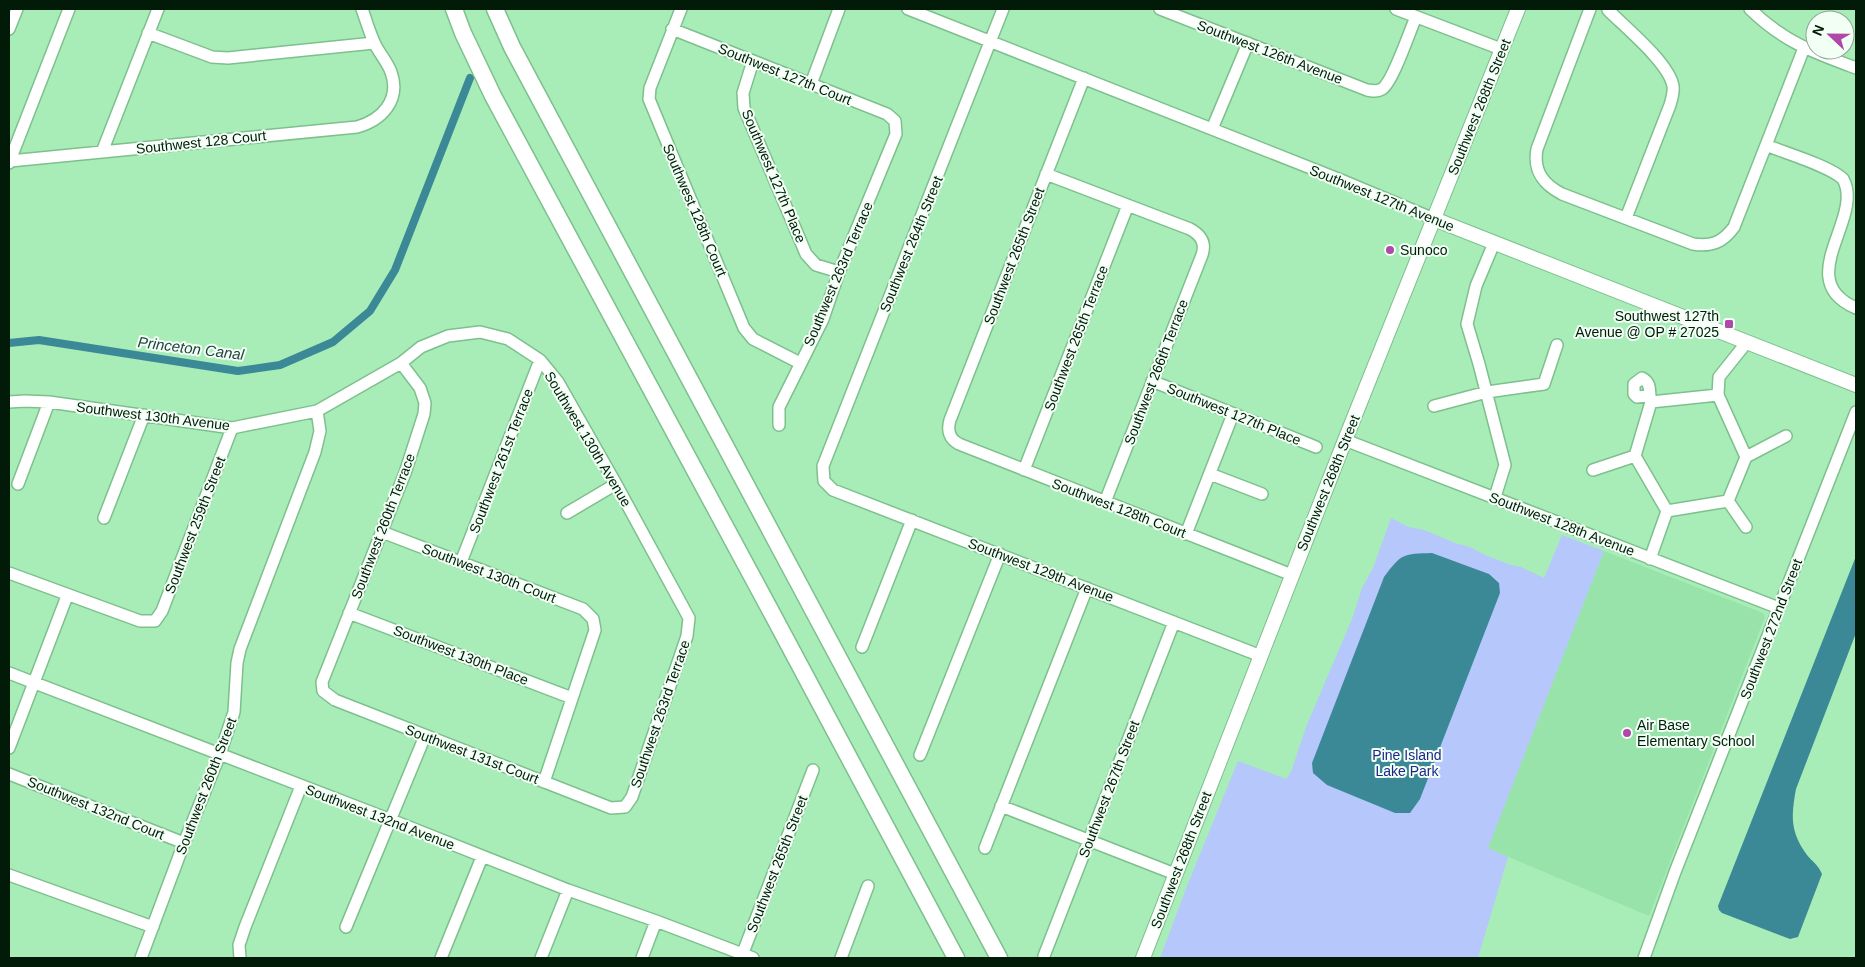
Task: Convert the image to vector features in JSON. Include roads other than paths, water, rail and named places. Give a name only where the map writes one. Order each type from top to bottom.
[{"type":"highway","points":[[454,9],[463,33],[493,96],[771,610],[956,958]]},
{"type":"highway","points":[[495,9],[512,47],[999,958]]},
{"type":"main road","name":"Southwest 268th Street","points":[[1143,958],[1345,440],[1518,9]]},
{"type":"main road","name":"Southwest 127th Avenue","points":[[1434,219],[1856,385]]},
{"type":"street","points":[[9,29],[17,9]]},
{"type":"street","points":[[9,162],[69,9]]},
{"type":"street","points":[[102,152],[158,9]]},
{"type":"street","points":[[148,33],[212,56],[228,58],[374,43],[362,9]]},
{"type":"street","points":[[672,29],[681,9]]},
{"type":"street","points":[[811,84],[840,9]]},
{"type":"street","name":"Southwest 127th Avenue","points":[[908,9],[1434,219]]},
{"type":"street","name":"Southwest 264th Street","points":[[824,480],[823,466],[1003,9]]},
{"type":"street","name":"Southwest 126th Avenue","points":[[1160,9],[1375,92],[1382,90],[1390,80],[1416,17]]},
{"type":"street","points":[[1396,9],[1502,49]]},
{"type":"street","points":[[1590,9],[1537,149],[1536,165],[1542,178],[1554,190],[1693,244],[1718,243],[1734,227],[1804,48]]},
{"type":"street","points":[[1750,9],[1780,34],[1804,48],[1856,68]]},
{"type":"street","points":[[1608,10],[1664,66],[1673,86],[1670,105],[1626,218]]},
{"type":"street","name":"Southwest 127th Court","points":[[672,29],[887,114],[895,121]]},
{"type":"street","name":"Southwest 128th Court","points":[[672,29],[650,88],[649,99],[744,328],[753,339],[800,363]]},
{"type":"street","name":"Southwest 128 Court","points":[[9,162],[357,127],[373,122],[387,108],[393,88],[391,73],[374,43]]},
{"type":"street","points":[[1212,129],[1248,44]]},
{"type":"street","name":"Southwest 127th Place","points":[[753,61],[743,93],[744,108],[806,254],[816,265],[840,272]]},
{"type":"street","name":"Southwest 265th Street","points":[[950,436],[948,426],[950,420],[1084,78]]},
{"type":"street","name":"Southwest 263rd Terrace","points":[[779,425],[779,407],[822,319],[896,134],[895,121]]},
{"type":"street","points":[[1766,146],[1833,172],[1845,181],[1850,188],[1854,197],[1854,207],[1831,274],[1839,297],[1856,308]]},
{"type":"street","points":[[1046,174],[1128,205]]},
{"type":"street","name":"Southwest 266th Terrace","points":[[1105,502],[1202,255],[1202,240],[1195,232],[1128,205]]},
{"type":"street","name":"Southwest 265th Terrace","points":[[1024,470],[1128,205]]},
{"type":"street","points":[[1494,243],[1476,286],[1467,324],[1487,392],[1505,465],[1495,497]]},
{"type":"street","name":"Southwest 130th Avenue","points":[[9,402],[25,400],[49,402],[232,428],[317,411],[402,363],[421,347],[448,336],[480,332],[508,339],[540,360],[558,382],[689,618]]},
{"type":"street","points":[[1746,342],[1719,377],[1718,395],[1746,457]]},
{"type":"street","points":[[1434,406],[1487,392],[1544,384],[1557,345]]},
{"type":"street","name":"Southwest 261st Terrace","points":[[461,562],[540,360]]},
{"type":"street","name":"Southwest 260th Terrace","points":[[323,691],[322,682],[405,473],[424,414],[425,402],[420,388],[402,363]]},
{"type":"street","name":"Southwest 127th Place","points":[[1152,382],[1316,447]]},
{"type":"street","points":[[1650,559],[1667,511],[1635,456],[1650,399],[1718,395]]},
{"type":"street","points":[[18,484],[49,402]]},
{"type":"street","name":"Southwest 260th Street","points":[[141,958],[220,754],[234,712],[237,663],[240,649],[315,452],[320,431],[317,411]]},
{"type":"street","name":"Southwest 272nd Street","points":[[1644,958],[1672,881],[1856,412]]},
{"type":"street","points":[[1186,534],[1233,414]]},
{"type":"street","points":[[104,518],[144,416]]},
{"type":"street","name":"Southwest 259th Street","points":[[68,596],[140,621],[155,621],[162,611],[232,428]]},
{"type":"street","name":"Southwest 128th Court","points":[[950,436],[959,444],[1292,575]]},
{"type":"street","points":[[1728,501],[1746,457],[1786,436]]},
{"type":"street","name":"Southwest 128th Avenue","points":[[1345,440],[1779,608]]},
{"type":"street","points":[[1593,470],[1635,456]]},
{"type":"street","points":[[1210,474],[1262,494]]},
{"type":"street","name":"Southwest 129th Avenue","points":[[824,480],[833,490],[1261,656]]},
{"type":"street","points":[[567,514],[616,484]]},
{"type":"street","points":[[1667,511],[1728,501]]},
{"type":"street","points":[[1728,501],[1746,527]]},
{"type":"street","points":[[862,648],[912,520]]},
{"type":"street","name":"Southwest 130th Court","points":[[382,532],[583,609],[593,619],[595,630],[572,698]]},
{"type":"street","points":[[920,755],[1000,554]]},
{"type":"street","points":[[9,573],[68,596],[9,748]]},
{"type":"street","points":[[985,848],[1086,588]]},
{"type":"street","name":"Southwest 130th Place","points":[[349,613],[572,698]]},
{"type":"street","name":"Southwest 263rd Terrace","points":[[625,807],[632,797],[687,636],[689,618]]},
{"type":"street","name":"Southwest 267th Street","points":[[1044,956],[1174,622]]},
{"type":"street","name":"Southwest 132nd Avenue","points":[[9,673],[568,890],[656,921],[745,957]]},
{"type":"street","name":"Southwest 131st Court","points":[[323,691],[335,700],[611,808],[625,807]]},
{"type":"street","points":[[544,782],[572,698]]},
{"type":"street","points":[[346,928],[425,736]]},
{"type":"street","name":"Southwest 265th Street","points":[[745,957],[814,770]]},
{"type":"street","name":"Southwest 132nd Court","points":[[9,774],[184,843]]},
{"type":"street","points":[[240,958],[239,946],[245,927],[301,786]]},
{"type":"street","points":[[1001,806],[1175,874]]},
{"type":"street","points":[[441,958],[482,857]]},
{"type":"street","points":[[9,875],[153,927]]},
{"type":"street","points":[[841,958],[868,886]]},
{"type":"street","points":[[541,958],[568,890]]},
{"type":"street","points":[[642,958],[656,921]]},
{"type":"waterway","name":"Princeton Canal","points":[[9,343],[39,340],[238,371],[280,365],[333,342],[370,311],[395,270],[470,78]]},
{"type":"place","name":"Sunoco","points":[[1390,250]]},
{"type":"place","name":"Southwest 127th Avenue @ OP # 27025","points":[[1729,324]]},
{"type":"place","name":"Air Base Elementary School","points":[[1627,733]]},
{"type":"park label","name":"Pine Island Lake Park","points":[[1407,764]]}]
